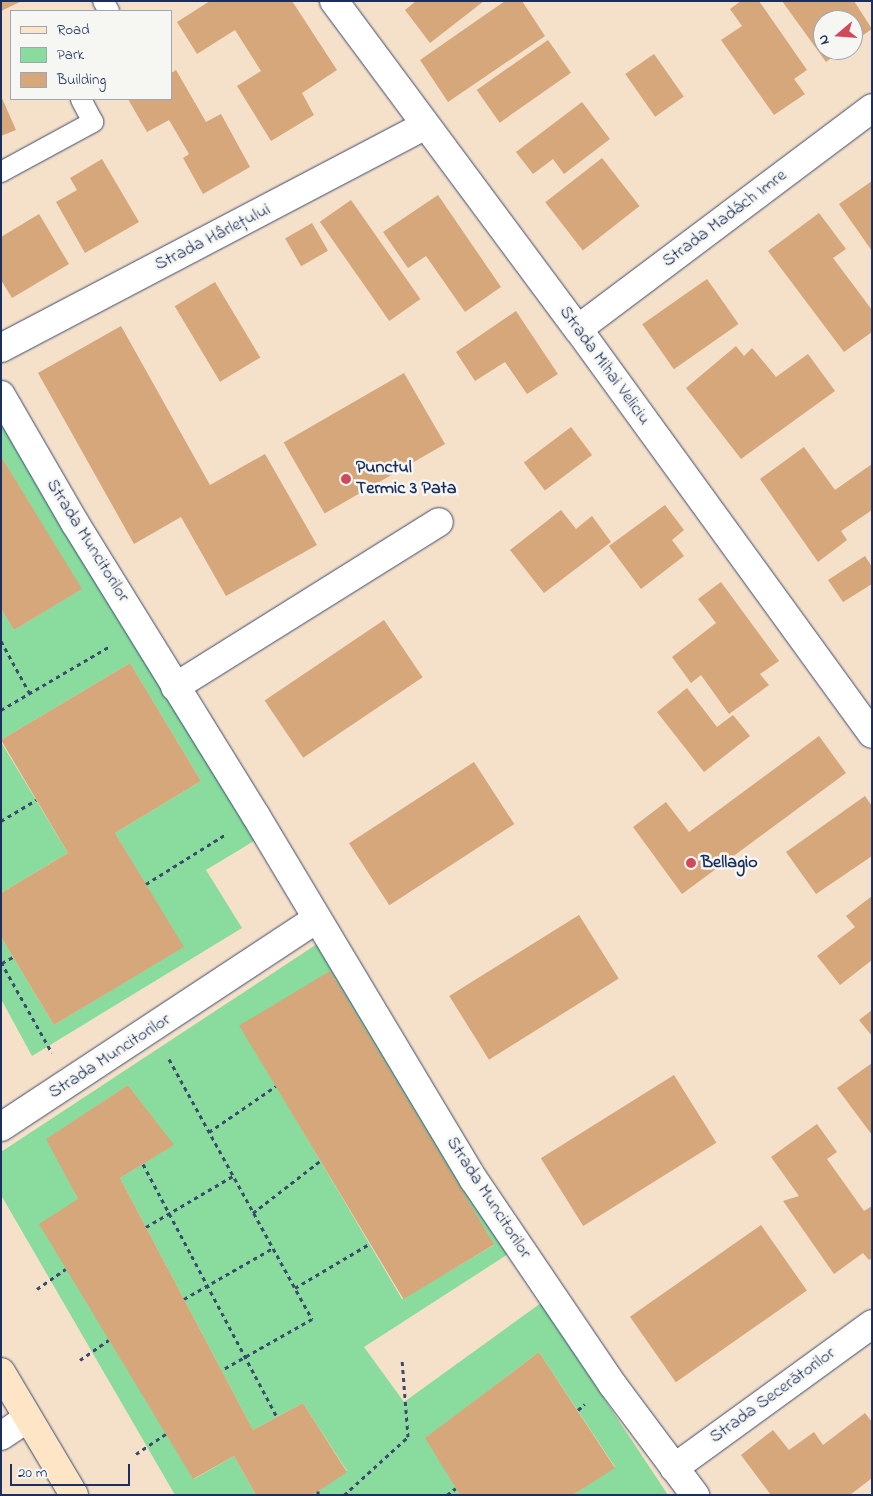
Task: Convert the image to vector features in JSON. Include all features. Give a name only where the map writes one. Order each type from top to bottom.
[{"type":"main road","points":[[1,1372],[74,1495]]},
{"type":"street","name":"Strada Mihai Veliciu","points":[[334,1],[424,126],[578,329],[872,734]]},
{"type":"street","name":"Strada Madách Imre","points":[[578,329],[872,108]]},
{"type":"street","name":"Strada Hârlețului","points":[[1,348],[424,126]]},
{"type":"street","name":"Strada Muncitorilor","points":[[1,395],[75,524],[256,816],[474,1180],[607,1376],[695,1495]]},
{"type":"street","points":[[176,687],[438,522]]},
{"type":"street","name":"Strada Muncitorilor","points":[[3,1126],[153,1030],[317,919]]},
{"type":"street","name":"Strada Secerătorilor","points":[[674,1468],[872,1324]]},
{"type":"street","points":[[1,1436],[28,1418]]},
{"type":"lane","points":[[1,172],[93,122],[82,100]]},
{"type":"path","points":[[1,710],[141,628]]},
{"type":"path","points":[[1,641],[30,694]]},
{"type":"path","points":[[1,821],[36,800]]},
{"type":"path","points":[[146,884],[256,816]]},
{"type":"path","points":[[13,957],[2,963],[69,1084]]},
{"type":"path","points":[[153,1030],[312,1319],[222,1370]]},
{"type":"path","points":[[209,1132],[276,1086]]},
{"type":"path","points":[[253,1212],[320,1160]]},
{"type":"path","points":[[143,1164],[277,1417]]},
{"type":"path","points":[[146,1227],[233,1176]]},
{"type":"path","points":[[294,1288],[369,1244]]},
{"type":"path","points":[[184,1300],[273,1248]]},
{"type":"path","points":[[37,1290],[66,1269]]},
{"type":"path","points":[[80,1360],[109,1340]]},
{"type":"path","points":[[344,1495],[408,1437],[402,1359]]},
{"type":"path","points":[[136,1454],[166,1434]]},
{"type":"path","points":[[447,1495],[456,1488]]},
{"type":"green space","points":[[1,423],[259,838],[206,870],[242,928],[32,1056],[1,999],[1,937],[54,1025],[183,947],[115,833],[201,781],[130,663],[1,740],[1,609],[14,630],[81,589],[1,456]]},
{"type":"green space","points":[[1,742],[68,853],[1,893]]},
{"type":"green space","points":[[320,942],[516,1249],[364,1347],[404,1402],[541,1303],[668,1495],[573,1495],[615,1467],[539,1352],[426,1438],[460,1495],[313,1495],[347,1471],[303,1403],[253,1430],[120,1178],[173,1145],[128,1085],[47,1139],[78,1199],[194,1479],[234,1456],[256,1495],[175,1495],[1,1195],[1,1152]],"holes":[[[330,971],[494,1245],[402,1299],[243,1030]]]},
{"type":"building","points":[[1,1],[22,1],[1,11]]},
{"type":"building","points":[[210,1],[292,1],[337,70],[302,93],[314,115],[271,141],[237,86],[261,71],[235,30],[197,54],[177,22]]},
{"type":"building","points":[[416,1],[484,1],[430,43],[405,10]]},
{"type":"building","points":[[505,1],[522,1],[545,36],[448,102],[420,60]]},
{"type":"building","points":[[741,1],[759,1],[807,70],[794,79],[805,94],[774,115],[721,40],[742,26],[730,9]]},
{"type":"building","points":[[782,1],[854,1],[860,10],[813,10],[813,44]]},
{"type":"building","points":[[863,15],[872,29],[863,35]]},
{"type":"building","points":[[548,40],[571,73],[500,123],[477,90]]},
{"type":"building","points":[[654,54],[684,97],[655,117],[625,74]]},
{"type":"building","points":[[176,70],[206,122],[221,114],[250,167],[203,194],[183,158],[189,154],[169,120],[147,132],[129,100],[172,100],[172,72]]},
{"type":"building","points":[[1,96],[16,130],[1,136]]},
{"type":"building","points":[[582,102],[610,139],[564,174],[553,159],[533,174],[516,152]]},
{"type":"building","points":[[602,158],[640,206],[583,250],[545,202]]},
{"type":"building","points":[[102,159],[139,222],[85,253],[56,202],[77,190],[70,178]]},
{"type":"building","points":[[872,181],[872,251],[839,204]]},
{"type":"building","points":[[438,195],[501,287],[465,312],[426,256],[408,268],[383,232]]},
{"type":"building","points":[[351,200],[420,299],[389,321],[320,222]]},
{"type":"building","points":[[819,213],[846,249],[833,258],[872,310],[872,332],[844,352],[768,251]]},
{"type":"building","points":[[39,214],[69,264],[12,298],[1,280],[1,237]]},
{"type":"building","points":[[312,223],[328,251],[301,266],[285,238]]},
{"type":"building","points":[[707,279],[739,324],[674,369],[642,324]]},
{"type":"building","points":[[215,282],[260,357],[220,382],[175,306]]},
{"type":"building","points":[[516,311],[558,374],[527,394],[505,362],[475,381],[456,352]]},
{"type":"building","points":[[121,326],[210,485],[265,454],[317,545],[226,596],[181,517],[134,544],[38,373]]},
{"type":"building","points":[[736,346],[744,356],[752,348],[776,377],[808,354],[835,391],[741,459],[686,388]]},
{"type":"building","name":"Punctul Termic 3 Pata","points":[[404,373],[445,444],[325,514],[284,443]]},
{"type":"building","points":[[571,427],[592,455],[545,490],[524,463]]},
{"type":"building","points":[[804,447],[835,490],[872,464],[872,510],[841,531],[847,540],[818,562],[760,479]]},
{"type":"building","points":[[1,456],[82,589],[14,630],[1,609]]},
{"type":"building","points":[[665,505],[684,530],[672,540],[684,556],[641,589],[609,546]]},
{"type":"building","points":[[561,510],[576,529],[592,516],[611,542],[544,593],[510,550]]},
{"type":"building","points":[[865,556],[872,567],[872,584],[843,602],[828,580]]},
{"type":"building","points":[[721,582],[779,661],[760,674],[769,685],[729,714],[701,675],[691,683],[672,657],[716,623],[698,599]]},
{"type":"building","points":[[384,620],[423,677],[303,758],[265,701]]},
{"type":"building","points":[[130,663],[201,781],[115,833],[184,947],[54,1025],[1,937],[1,893],[68,853],[1,740]]},
{"type":"building","points":[[687,688],[717,727],[733,715],[750,736],[704,772],[657,712]]},
{"type":"building","name":"Bellagio","points":[[819,736],[846,773],[682,894],[633,827],[666,802],[689,832]]},
{"type":"building","points":[[474,762],[514,824],[389,905],[349,843]]},
{"type":"building","points":[[865,796],[872,806],[872,856],[816,894],[786,852]]},
{"type":"building","points":[[872,896],[872,960],[840,985],[817,956],[855,927],[846,916]]},
{"type":"building","points":[[579,915],[619,979],[489,1060],[449,996]]},
{"type":"building","points":[[330,971],[494,1244],[403,1299],[239,1026]]},
{"type":"building","points":[[872,1010],[872,1036],[859,1020]]},
{"type":"building","points":[[872,1063],[872,1135],[837,1088]]},
{"type":"building","points":[[674,1075],[716,1143],[583,1226],[541,1158]]},
{"type":"building","points":[[128,1085],[174,1145],[120,1178],[253,1430],[303,1403],[347,1472],[313,1495],[256,1495],[234,1456],[193,1479],[39,1224],[78,1199],[46,1139]]},
{"type":"building","points":[[817,1124],[837,1152],[827,1159],[864,1211],[872,1206],[872,1258],[869,1260],[863,1253],[834,1274],[783,1201],[799,1196],[771,1157]]},
{"type":"building","points":[[761,1225],[807,1291],[676,1382],[630,1317]]},
{"type":"building","points":[[539,1352],[615,1468],[573,1495],[460,1495],[425,1438]]},
{"type":"building","points":[[865,1413],[872,1422],[872,1478],[850,1495],[771,1495],[741,1455],[773,1430],[789,1450],[814,1432],[823,1445]]},
{"type":"place","name":"Punctul Termic 3 Pata","points":[[346,479]]},
{"type":"place","name":"Bellagio","points":[[691,863]]}]
